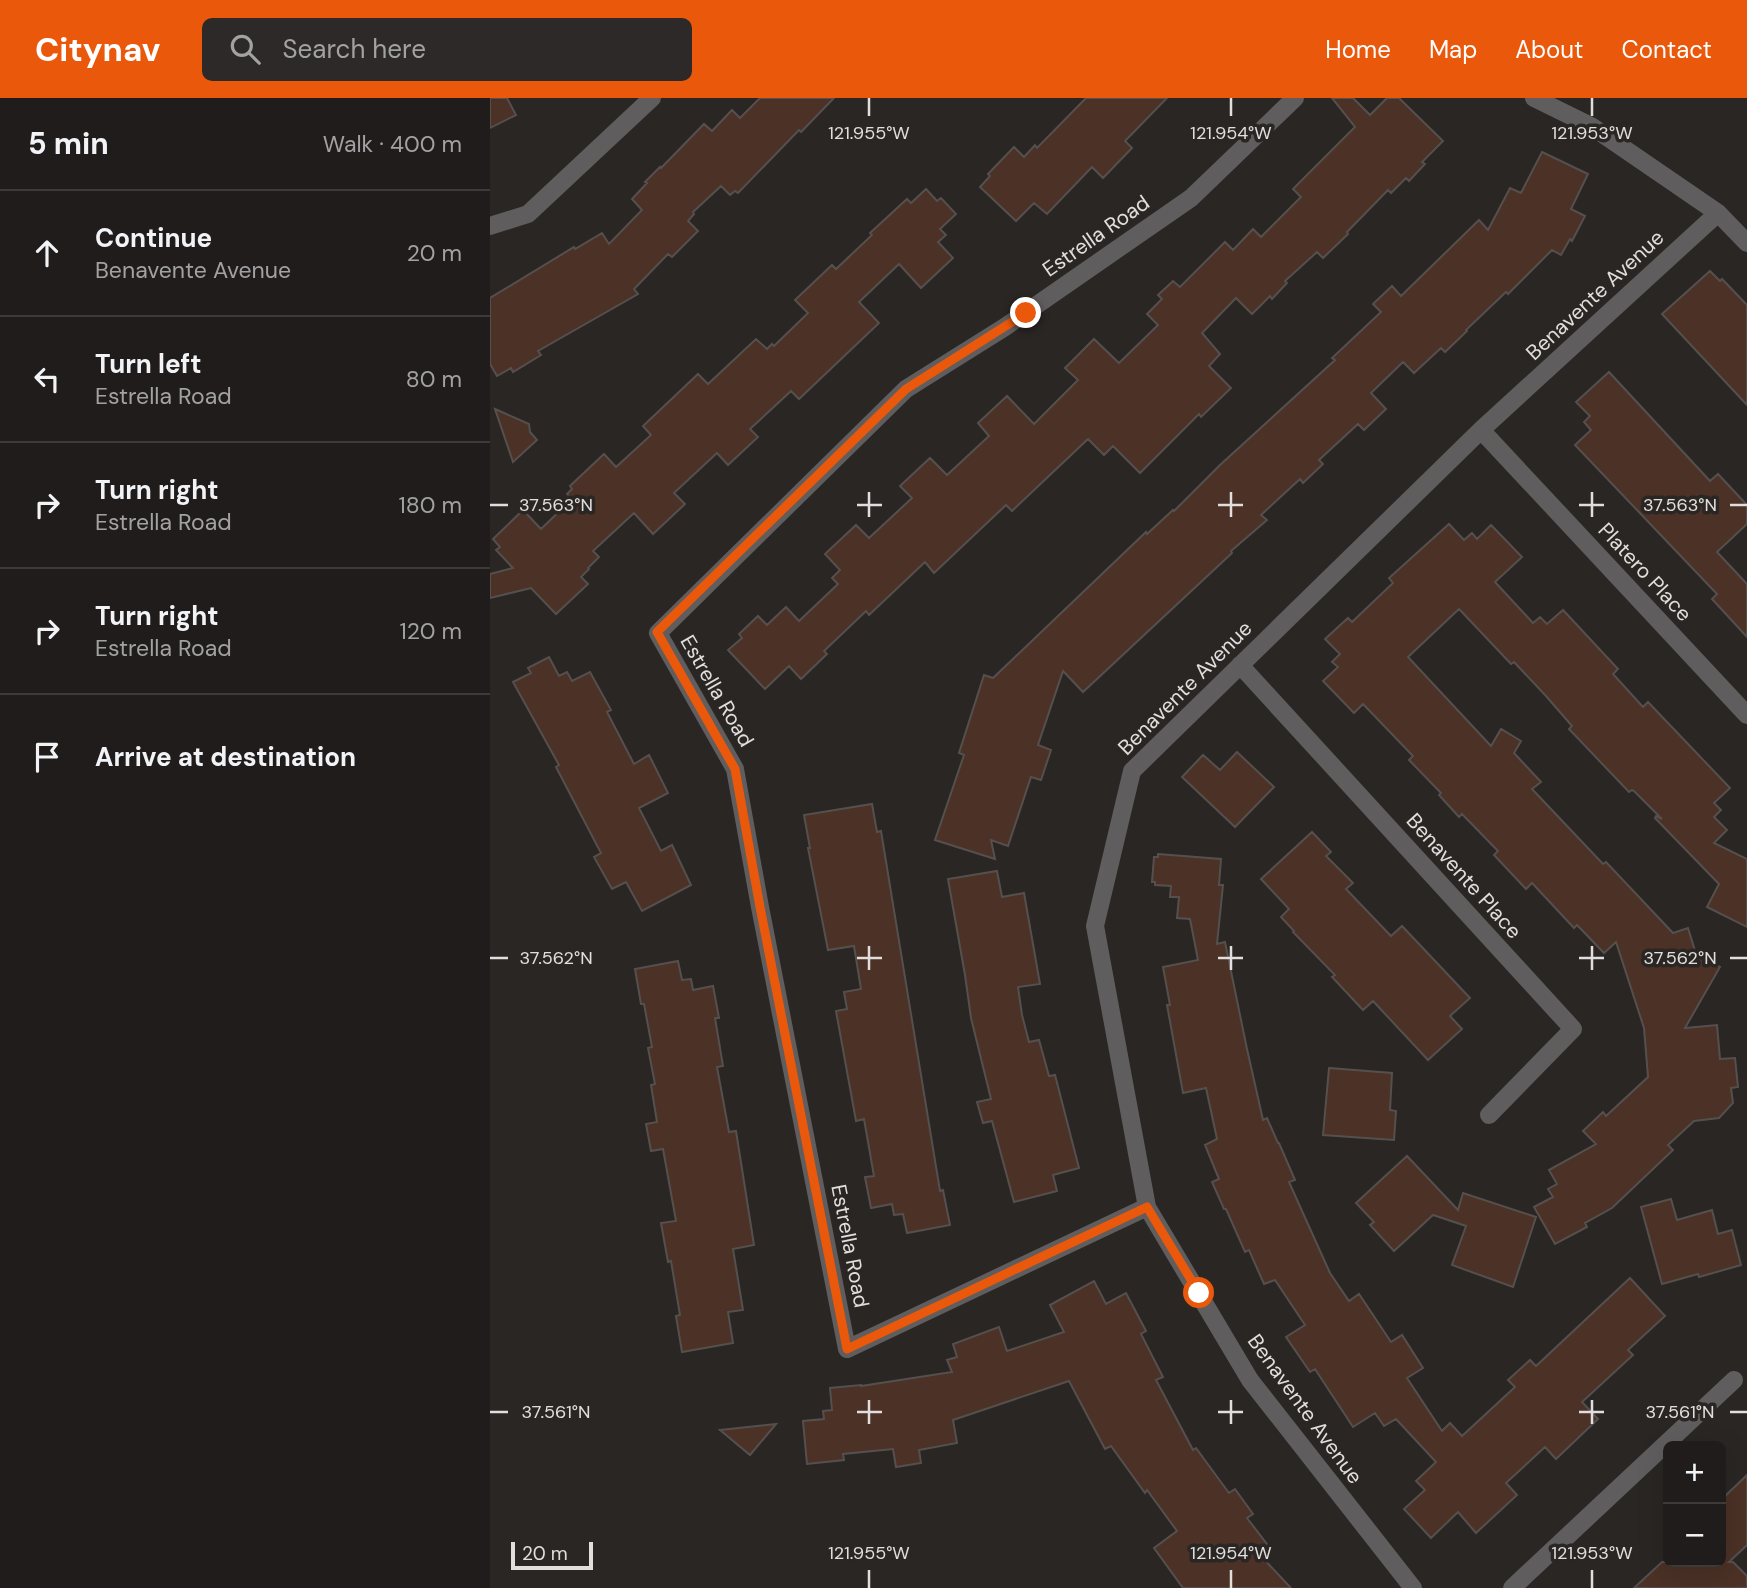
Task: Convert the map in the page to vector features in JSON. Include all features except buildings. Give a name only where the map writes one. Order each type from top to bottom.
[{"type":"street","points":[[490,226],[528,214],[652,98]]},
{"type":"street","name":"Estrella Road","points":[[1147,1207],[847,1349],[735,769],[657,632],[906,389],[1005,327],[1191,198],[1295,98]]},
{"type":"street","points":[[1534,98],[1591,126],[1718,213],[1747,243]]},
{"type":"street","name":"Benavente Avenue","points":[[1413,1588],[1250,1380],[1147,1207],[1095,926],[1132,771],[1481,430],[1718,213]]},
{"type":"street","name":"Platero Place","points":[[1481,430],[1747,715]]},
{"type":"street","name":"Benavente Place","points":[[1240,665],[1573,1029],[1489,1115]]},
{"type":"street","points":[[1512,1588],[1734,1380]]},
{"type":"route","points":[[1026,313],[906,389],[657,632],[735,769],[847,1349],[1147,1207],[1199,1293]]}]
